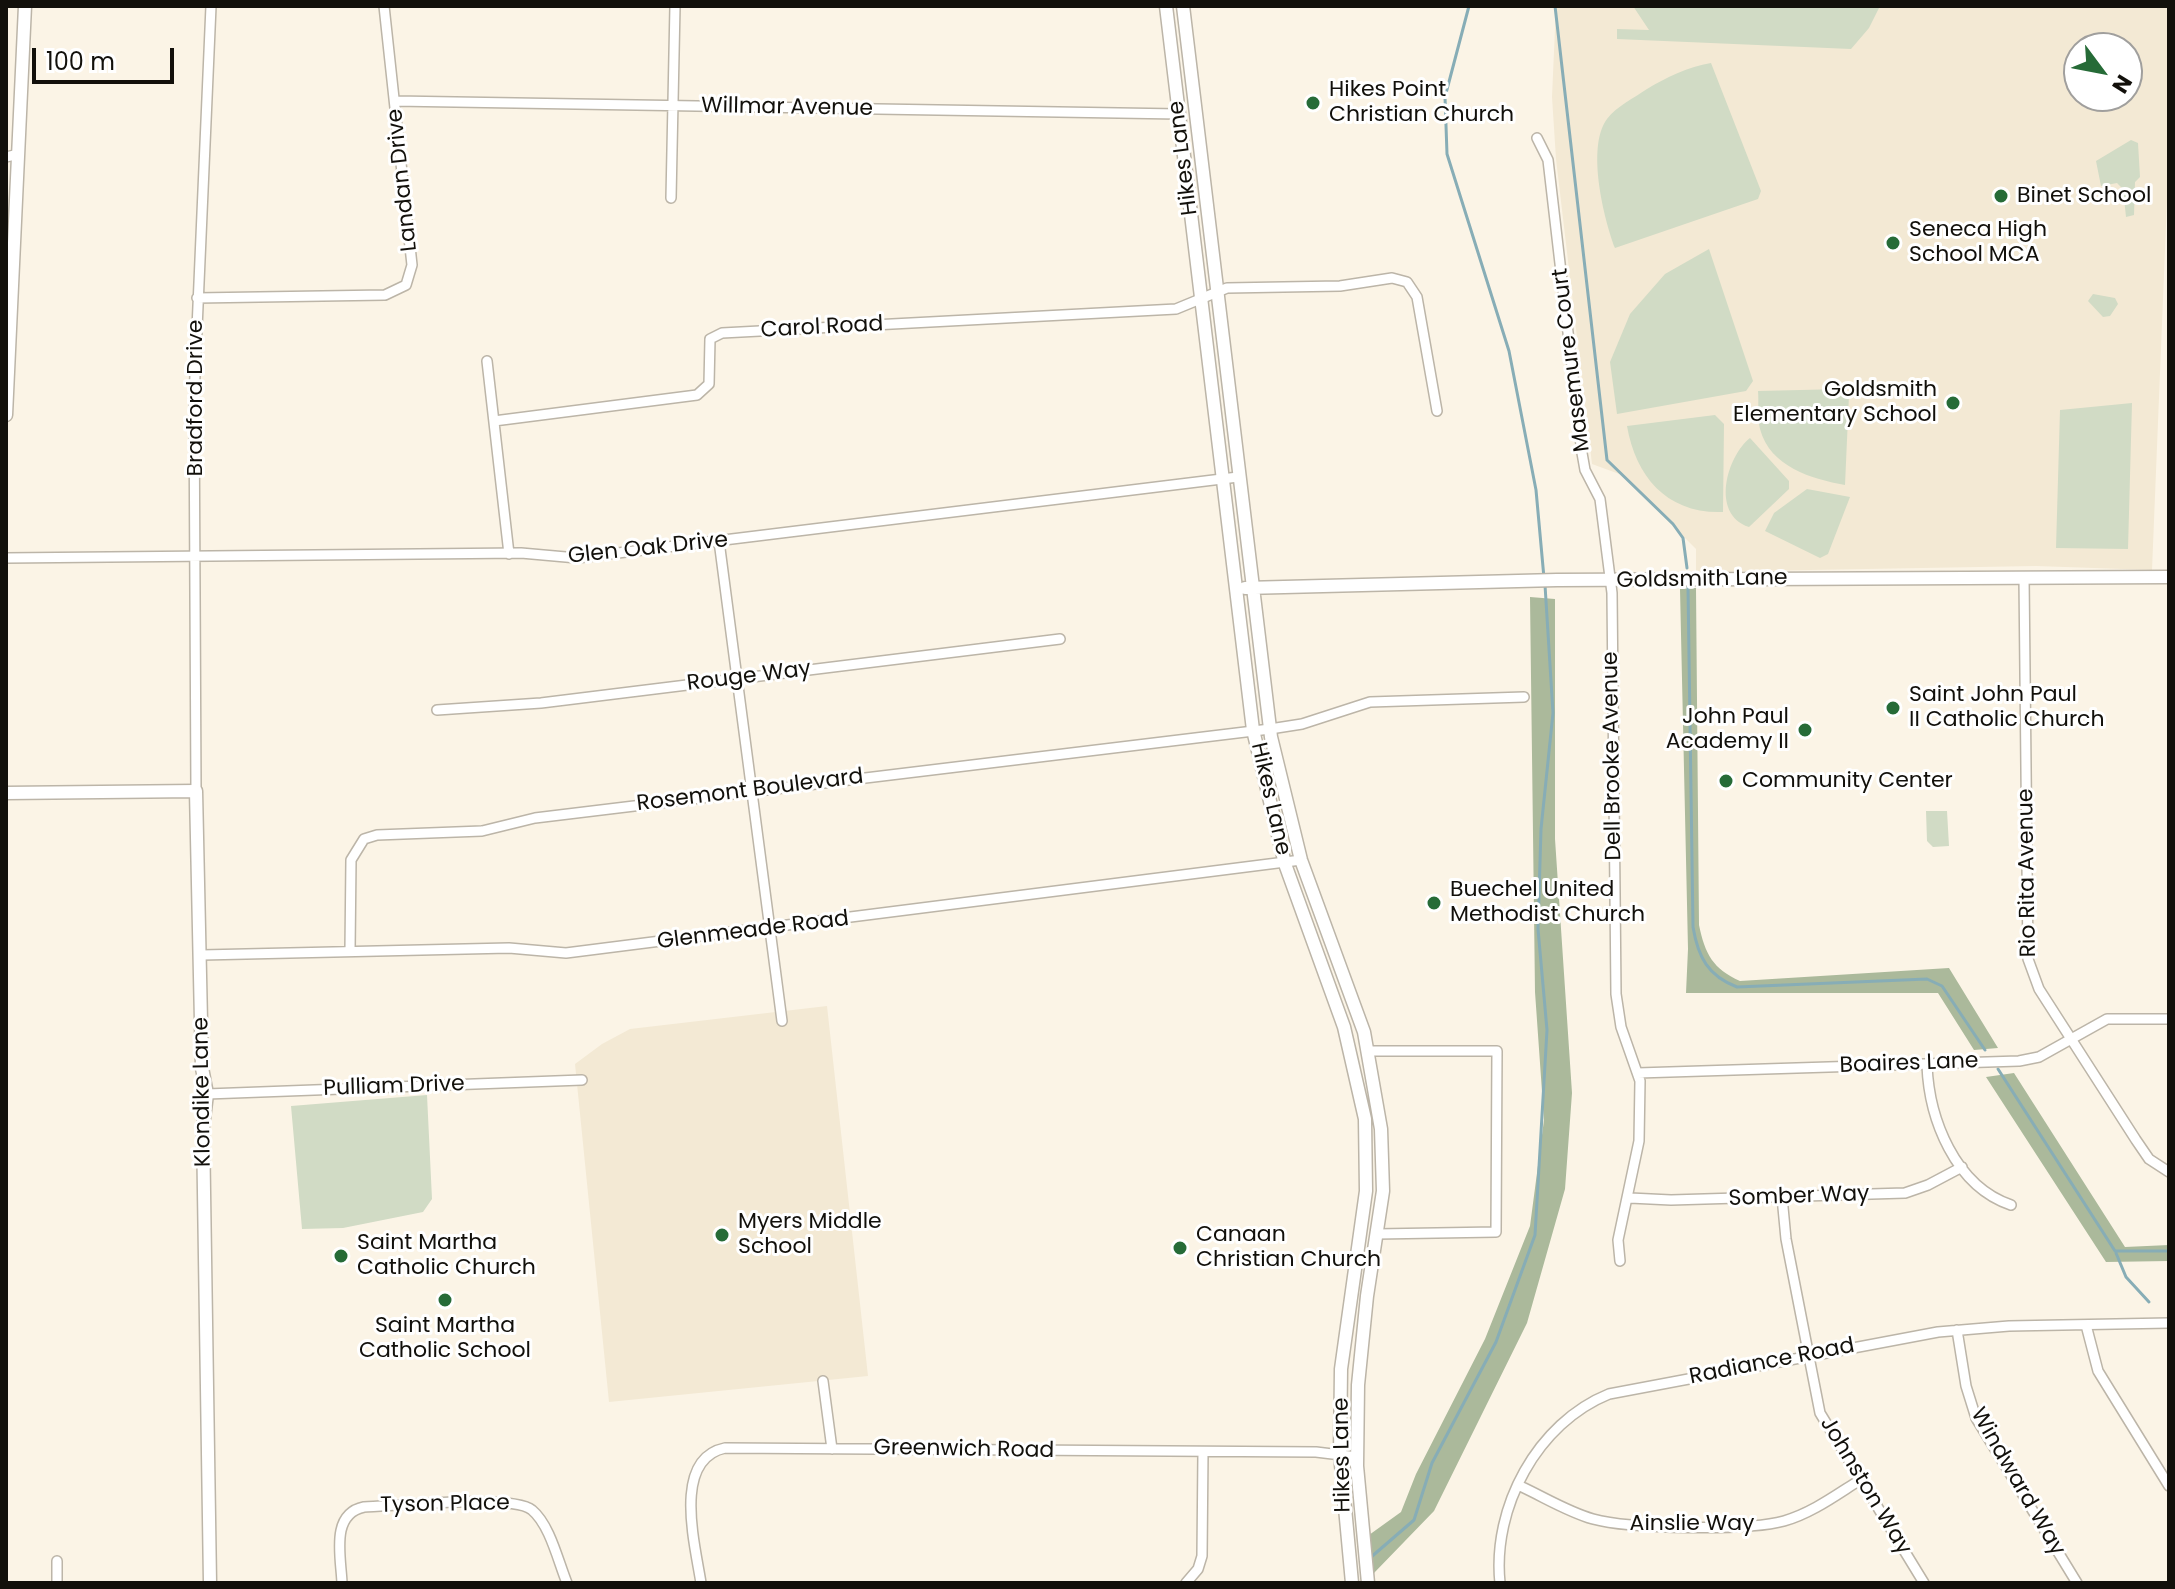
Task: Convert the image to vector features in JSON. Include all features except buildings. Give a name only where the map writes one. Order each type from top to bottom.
[{"type":"main road","points":[[6,415],[12,155],[25,6]]},
{"type":"main road","name":"Hikes Lane","points":[[1166,6],[1220,480],[1253,730],[1285,864],[1344,1027],[1365,1119],[1366,1191],[1341,1369],[1340,1454],[1352,1583]]},
{"type":"main road","name":"Hikes Lane","points":[[1183,6],[1270,729],[1301,860],[1352,996],[1377,1095],[1384,1161],[1360,1349],[1357,1457],[1367,1578]]},
{"type":"main road","name":"Goldsmith Lane","points":[[1235,588],[1557,580],[2169,577]]},
{"type":"main road","points":[[6,793],[196,791]]},
{"type":"main road","name":"Klondike Lane","points":[[196,791],[202,955],[202,1068],[207,1094],[203,1127],[210,1583]]},
{"type":"street","name":"Bradford Drive","points":[[196,791],[197,298],[211,6]]},
{"type":"street","name":"Landan Drive","points":[[197,298],[385,295],[406,285],[412,265],[384,6]]},
{"type":"street","points":[[671,198],[675,6]]},
{"type":"street","name":"Willmar Avenue","points":[[395,101],[1179,114]]},
{"type":"street","name":"Masemure Court","points":[[1537,138],[1548,160],[1582,453],[1585,470],[1600,499],[1611,581]]},
{"type":"street","points":[[1201,300],[1227,288],[1340,286],[1392,278],[1407,282],[1420,308],[1437,411]]},
{"type":"street","name":"Carol Road","points":[[494,421],[697,395],[709,384],[710,339],[722,333],[1176,309],[1201,300]]},
{"type":"street","points":[[487,361],[509,554]]},
{"type":"street","name":"Glen Oak Drive","points":[[6,558],[509,554],[577,558],[1238,477]]},
{"type":"street","points":[[719,541],[767,927],[782,1021]]},
{"type":"street","name":"Rio Rita Avenue","points":[[2024,577],[2028,959],[2039,989],[2149,1159],[2169,1172]]},
{"type":"street","name":"Dell Brooke Avenue","points":[[1611,581],[1616,994],[1621,1027],[1638,1073],[1639,1141],[1630,1198],[1618,1240],[1620,1261]]},
{"type":"street","name":"Rouge Way","points":[[437,710],[541,703],[1060,639]]},
{"type":"street","name":"Rosemont Boulevard","points":[[350,950],[351,860],[359,844],[370,836],[482,831],[535,818],[1270,729],[1302,724],[1370,702],[1524,697]]},
{"type":"street","name":"Glenmeade Road","points":[[202,955],[509,948],[553,955],[1301,860]]},
{"type":"street","name":"Boaires Lane","points":[[1638,1073],[2034,1059],[2107,1019],[2169,1019]]},
{"type":"street","points":[[1368,1051],[1497,1051],[1496,1232],[1377,1234]]},
{"type":"street","points":[[1927,1065],[1929,1102],[1935,1121],[1962,1167],[1980,1190],[2011,1205]]},
{"type":"street","name":"Pulliam Drive","points":[[207,1094],[582,1080]]},
{"type":"street","name":"Somber Way","points":[[1630,1198],[1905,1193],[1962,1167]]},
{"type":"street","name":"Johnston Way","points":[[1782,1197],[1807,1356],[1820,1413],[1924,1583]]},
{"type":"street","name":"Radiance Road","points":[[1500,1583],[1498,1551],[1501,1528],[1520,1486],[1546,1439],[1572,1414],[1595,1400],[1628,1390],[1957,1330],[2169,1323]]},
{"type":"street","points":[[2086,1325],[2098,1371],[2169,1486]]},
{"type":"street","name":"Windward Way","points":[[1957,1330],[1966,1386],[1976,1418],[2077,1583]]},
{"type":"street","points":[[823,1381],[832,1449]]},
{"type":"street","name":"Greenwich Road","points":[[701,1583],[690,1483],[699,1461],[709,1453],[725,1448],[1203,1452],[1340,1454],[1357,1457]]},
{"type":"street","points":[[1186,1583],[1198,1569],[1202,1556],[1203,1452]]},
{"type":"street","name":"Ainslie Way","points":[[1520,1486],[1578,1514],[1605,1522],[1733,1527],[1758,1526],[1800,1515],[1860,1480]]},
{"type":"street","name":"Tyson Place","points":[[342,1583],[340,1528],[352,1511],[364,1507],[503,1502],[528,1507],[539,1518],[567,1583]]},
{"type":"street","points":[[57,1561],[57,1583]]},
{"type":"shaded area","points":[[1556,6],[2169,6],[2169,151],[2152,570],[2036,566],[1696,572],[1696,549],[1622,475],[1592,464],[1556,159],[1552,97]]},
{"type":"shaded area","name":"Myers Middle School","points":[[827,1006],[868,1376],[609,1402],[575,1064],[630,1029]]},
{"type":"green space","points":[[1633,6],[1880,6],[1869,28],[1851,49],[1617,39],[1617,29],[1649,30]]},
{"type":"green space","points":[[1711,63],[1761,191],[1758,199],[1615,248],[1602,202],[1597,164],[1601,131],[1607,119],[1621,106],[1662,80]]},
{"type":"green space","points":[[2131,140],[2138,143],[2140,177],[2135,182],[2134,215],[2126,217],[2123,189],[2117,183],[2101,186],[2096,161]]},
{"type":"green space","points":[[1709,249],[1753,381],[1746,391],[1617,414],[1610,362],[1630,314],[1665,274]]},
{"type":"green space","points":[[2093,294],[2115,298],[2118,304],[2110,316],[2103,317],[2088,301]]},
{"type":"green space","points":[[1843,389],[1849,395],[1845,485],[1806,475],[1783,462],[1765,442],[1758,415],[1758,391]]},
{"type":"green space","points":[[2132,403],[2128,549],[2056,548],[2060,410]]},
{"type":"green space","points":[[1715,415],[1724,424],[1723,512],[1686,507],[1657,489],[1638,461],[1627,426]]},
{"type":"green space","points":[[1750,438],[1789,481],[1789,489],[1749,527],[1737,520],[1729,510],[1726,484],[1735,458]]},
{"type":"green space","points":[[1807,489],[1850,497],[1828,554],[1820,558],[1765,531],[1774,513]]},
{"type":"green space","points":[[1696,588],[1699,925],[1712,959],[1723,971],[1740,981],[1949,968],[1998,1048],[1974,1050],[1938,993],[1686,993],[1688,949],[1680,589]]},
{"type":"green space","points":[[1530,597],[1555,599],[1555,839],[1572,1093],[1565,1189],[1527,1323],[1434,1511],[1374,1573],[1369,1535],[1401,1512],[1416,1474],[1485,1339],[1530,1226],[1544,1120],[1535,992]]},
{"type":"green space","points":[[1926,811],[1947,811],[1949,846],[1933,847],[1927,841]]},
{"type":"green space","points":[[2014,1073],[2125,1247],[2169,1245],[2169,1261],[2106,1262],[1986,1077]]},
{"type":"green space","points":[[427,1095],[432,1199],[423,1212],[343,1228],[302,1229],[291,1106]]},
{"type":"waterway","points":[[1469,6],[1445,97],[1447,154],[1509,351],[1536,490],[1544,578]]},
{"type":"waterway","points":[[1555,6],[1607,460],[1673,524],[1683,538],[1687,568]]},
{"type":"waterway","points":[[1370,1558],[1414,1520],[1432,1463],[1496,1342],[1535,1235],[1547,1030],[1538,929],[1541,829],[1553,713],[1545,585]]},
{"type":"waterway","points":[[1688,587],[1693,927],[1706,964],[1719,977],[1737,987],[1927,979],[1942,986],[1985,1050]]},
{"type":"waterway","points":[[1998,1069],[2115,1251],[2169,1251]]},
{"type":"waterway","points":[[2116,1253],[2126,1277],[2149,1302]]},
{"type":"place","name":"Hikes Point Christian Church","points":[[1313,103]]},
{"type":"place","name":"Binet School","points":[[2001,196]]},
{"type":"place","name":"Seneca High School MCA","points":[[1893,243]]},
{"type":"place","name":"Goldsmith Elementary School","points":[[1953,403]]},
{"type":"place","name":"Saint John Paul II Catholic Church","points":[[1893,708]]},
{"type":"place","name":"John Paul Academy II","points":[[1805,730]]},
{"type":"place","name":"Community Center","points":[[1726,781]]},
{"type":"place","name":"Buechel United Methodist Church","points":[[1434,903]]},
{"type":"place","name":"Myers Middle School","points":[[722,1235]]},
{"type":"place","name":"Canaan Christian Church","points":[[1180,1248]]},
{"type":"place","name":"Saint Martha Catholic Church","points":[[341,1256]]},
{"type":"place","name":"Saint Martha Catholic School","points":[[445,1300]]}]
